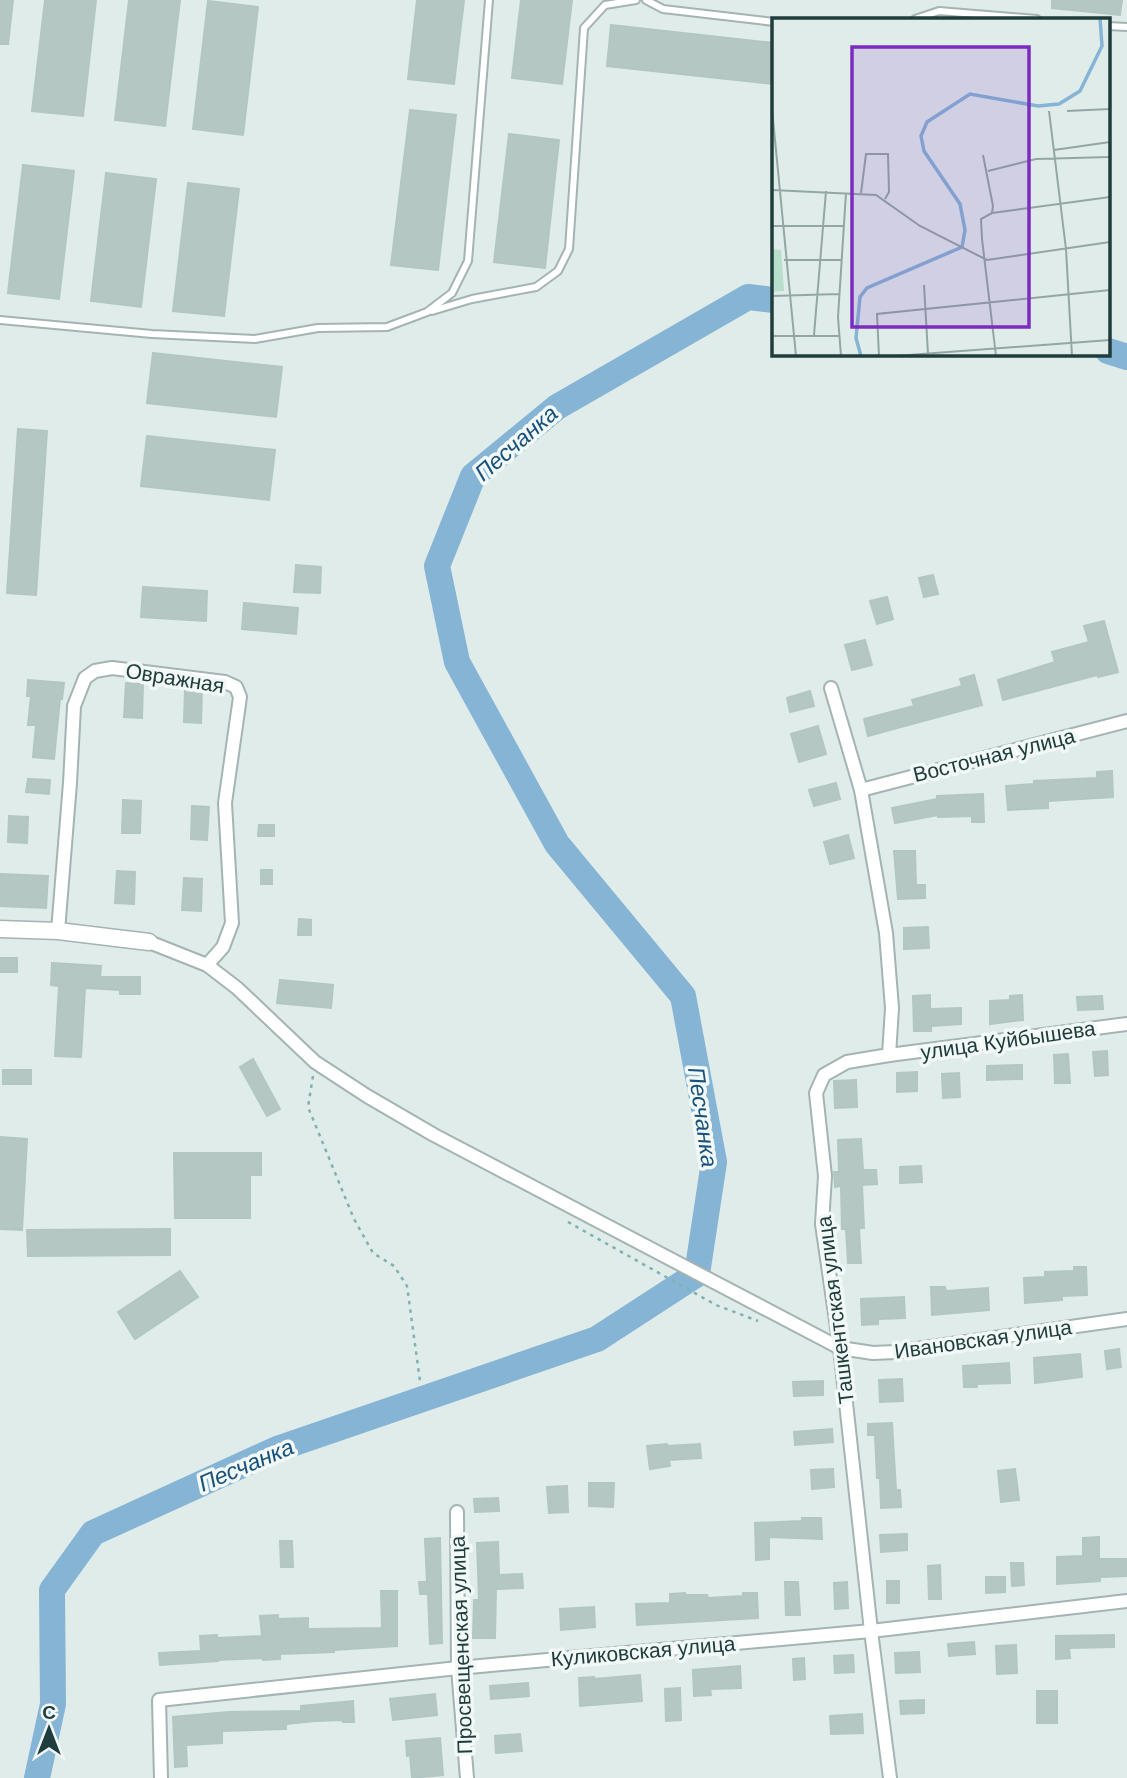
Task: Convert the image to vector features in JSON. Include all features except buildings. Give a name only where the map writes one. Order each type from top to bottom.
[{"type":"street","name":"Овражная","points":[[58,931],[74,706],[85,677],[95,671],[112,668],[225,682],[236,687],[240,697],[225,803],[232,923],[223,947],[207,965]]},
{"type":"street","points":[[831,688],[861,790],[886,933],[892,1008],[889,1055]]},
{"type":"street","name":"Восточная улица","points":[[861,790],[1127,721]]},
{"type":"street","points":[[0,929],[58,931],[149,942]]},
{"type":"street","name":"Ивановская улица","points":[[149,942],[207,965],[237,988],[315,1062],[367,1096],[434,1135],[840,1348],[873,1353],[895,1352],[1127,1319]]},
{"type":"street","name":"улица Куйбышева","points":[[889,1055],[1127,1024]]},
{"type":"street","name":"Ташкентская улица","points":[[889,1055],[847,1062],[824,1075],[816,1093],[825,1176],[822,1224],[840,1348],[890,1778]]},
{"type":"street","name":"Просвещенская улица","points":[[457,1512],[458,1668],[467,1778]]},
{"type":"street","name":"Куликовская улица","points":[[161,1778],[159,1700],[458,1668],[871,1630],[1127,1601]]},
{"type":"lane","points":[[427,312],[452,293],[468,261],[489,0]]},
{"type":"lane","points":[[0,320],[152,334],[255,339],[318,328],[387,327],[472,299],[536,287],[558,271],[569,249],[584,28],[605,5],[636,0]]},
{"type":"lane","points":[[646,0],[663,9],[772,23]]},
{"type":"lane","points":[[918,18],[939,10],[1026,18]]},
{"type":"path","points":[[315,1062],[308,1107],[354,1219],[373,1253],[394,1266],[407,1286],[420,1381]]},
{"type":"path","points":[[603,1242],[716,1305]]},
{"type":"waterway","name":"Песчанка","points":[[37,1778],[53,1704],[52,1590],[93,1533],[277,1449],[597,1339],[697,1274],[714,1162],[683,996],[557,844],[457,662],[437,566],[473,476],[557,407],[748,297],[772,300]]},
{"type":"waterway","name":"Песчанка","points":[[1110,352],[1127,357]]}]
